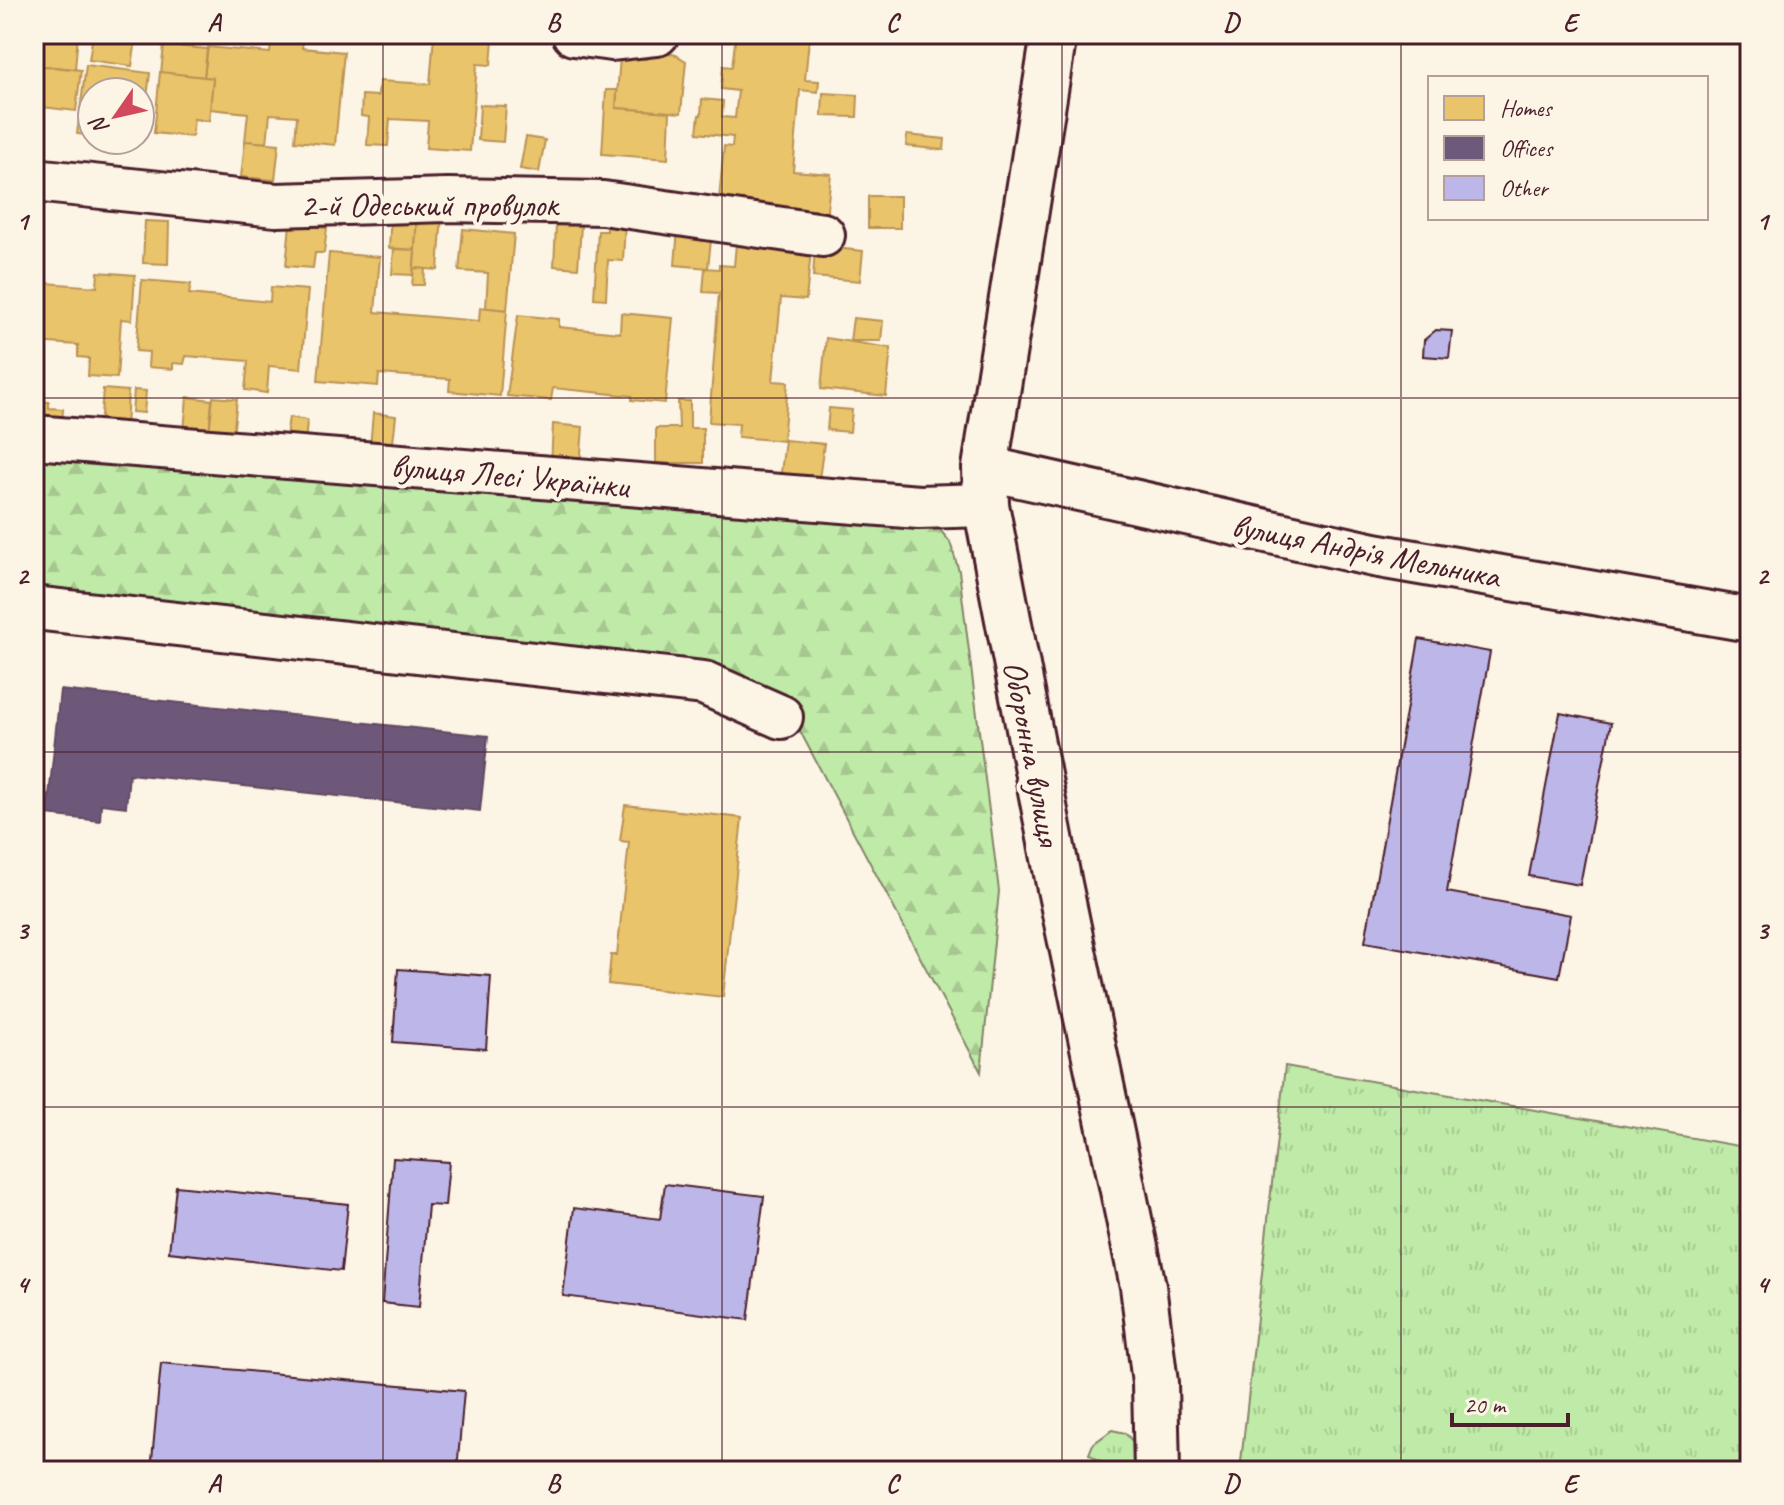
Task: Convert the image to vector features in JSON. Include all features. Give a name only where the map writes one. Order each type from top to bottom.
[{"type":"street","points":[[574,34],[612,39],[657,34]]},
{"type":"street","name":"Оборонна вулиця","points":[[1054,34],[985,487],[1059,884],[1143,1286],[1155,1383],[1157,1471]]},
{"type":"street","name":"2-й Одеський провулок","points":[[34,180],[276,205],[448,200],[603,203],[823,235]]},
{"type":"street","name":"вулиця Лесі Українки","points":[[34,437],[919,507],[985,487]]},
{"type":"street","name":"вулиця Андрія Мельника","points":[[985,487],[1750,620]]},
{"type":"street","points":[[34,608],[704,683],[781,717]]},
{"type":"green space","points":[[34,448],[936,525],[950,542],[959,571],[999,891],[981,1072],[792,716],[34,594]]},
{"type":"green space","points":[[1285,1066],[1750,1148],[1750,1471],[1240,1471]]},
{"type":"green space","points":[[1112,1430],[1125,1433],[1135,1444],[1136,1471],[1116,1471],[1089,1454],[1093,1444]]},
{"type":"building: Homes","points":[[34,34],[78,34],[75,69],[34,65]]},
{"type":"building: Homes","points":[[93,34],[137,34],[132,66],[89,60]]},
{"type":"building: Homes","points":[[272,34],[304,34],[302,48],[344,52],[335,145],[295,141],[297,116],[270,114],[267,143],[245,141],[248,113],[210,109],[213,78],[204,77],[208,47],[270,53]]},
{"type":"building: Homes","points":[[736,34],[809,39],[805,80],[819,81],[818,92],[800,90],[793,171],[831,174],[826,220],[718,210],[724,146],[732,147],[733,137],[697,133],[702,99],[723,101],[722,117],[735,118],[738,91],[721,89],[723,66],[732,67]]},
{"type":"building: Homes","points":[[434,35],[493,39],[491,65],[477,64],[470,151],[426,148],[428,121],[390,119],[388,146],[367,145],[369,117],[361,116],[362,95],[378,96],[379,81],[430,84]]},
{"type":"building: Homes","points":[[164,45],[207,49],[204,77],[161,73]]},
{"type":"building: Homes","points":[[658,51],[686,61],[681,113],[616,108],[620,57],[646,59]]},
{"type":"building: Homes","points":[[34,65],[81,70],[80,76],[76,76],[76,111],[34,106]]},
{"type":"building: Homes","points":[[86,65],[150,73],[150,76],[85,76]]},
{"type":"building: Homes","points":[[160,72],[213,78],[209,121],[194,119],[192,137],[156,133]]},
{"type":"building: Homes","points":[[606,90],[617,90],[616,108],[670,112],[668,159],[602,154]]},
{"type":"building: Homes","points":[[823,93],[858,95],[857,117],[822,116]]},
{"type":"building: Homes","points":[[480,105],[506,106],[503,142],[478,140]]},
{"type":"building: Homes","points":[[907,135],[945,139],[944,150],[906,146]]},
{"type":"building: Homes","points":[[526,137],[545,140],[539,172],[520,169]]},
{"type":"building: Homes","points":[[245,141],[279,144],[275,180],[241,177]]},
{"type":"building: Homes","points":[[868,196],[900,196],[900,228],[868,228]]},
{"type":"building: Homes","points":[[391,212],[417,214],[415,250],[389,248]]},
{"type":"building: Homes","points":[[417,214],[442,215],[438,270],[414,268]]},
{"type":"building: Homes","points":[[145,221],[169,222],[168,264],[143,263]]},
{"type":"building: Homes","points":[[607,222],[625,223],[623,261],[608,260],[606,299],[594,298],[598,231],[607,231]]},
{"type":"building: Homes","points":[[290,224],[327,228],[324,253],[315,253],[313,268],[286,266]]},
{"type":"building: Homes","points":[[556,225],[581,226],[578,268],[554,266]]},
{"type":"building: Homes","points":[[678,228],[712,231],[708,268],[675,265]]},
{"type":"building: Homes","points":[[463,229],[514,234],[507,310],[486,308],[488,273],[459,271]]},
{"type":"building: Homes","points":[[736,244],[811,251],[806,300],[781,298],[773,381],[788,382],[783,441],[738,437],[739,424],[709,422],[719,293],[703,292],[705,268],[734,266]]},
{"type":"building: Homes","points":[[815,246],[863,251],[860,281],[813,277]]},
{"type":"building: Homes","points":[[394,249],[415,250],[413,275],[392,274]]},
{"type":"building: Homes","points":[[329,253],[380,257],[375,312],[479,321],[480,307],[507,310],[500,396],[449,391],[450,379],[379,374],[378,386],[318,381]]},
{"type":"building: Homes","points":[[414,268],[425,269],[424,285],[412,285]]},
{"type":"building: Homes","points":[[98,272],[135,275],[132,320],[121,319],[117,378],[88,376],[89,358],[78,357],[78,345],[34,342],[34,282],[97,287]]},
{"type":"building: Homes","points":[[142,280],[191,284],[189,294],[270,302],[271,287],[308,290],[301,369],[269,366],[267,393],[245,390],[248,361],[186,356],[184,364],[173,363],[173,369],[148,367],[149,352],[136,351]]},
{"type":"building: Homes","points":[[621,313],[673,318],[665,403],[632,400],[632,396],[553,388],[551,400],[507,396],[518,315],[559,319],[559,327],[620,333]]},
{"type":"building: Homes","points":[[853,318],[883,321],[881,341],[850,341]]},
{"type":"building: Homes","points":[[826,338],[891,348],[886,396],[821,389]]},
{"type":"building: Homes","points":[[103,389],[128,391],[126,430],[100,428]]},
{"type":"building: Homes","points":[[134,390],[146,391],[144,413],[132,412]]},
{"type":"building: Homes","points":[[187,397],[212,400],[209,434],[184,431]]},
{"type":"building: Homes","points":[[213,397],[237,399],[233,436],[209,434]]},
{"type":"building: Homes","points":[[34,401],[49,402],[49,408],[63,409],[62,427],[34,425]]},
{"type":"building: Homes","points":[[678,401],[690,401],[690,428],[703,428],[703,463],[656,463],[656,428],[679,428]]},
{"type":"building: Homes","points":[[829,408],[852,410],[850,432],[827,430]]},
{"type":"building: Homes","points":[[373,413],[396,416],[392,451],[370,448]]},
{"type":"building: Homes","points":[[289,417],[307,420],[305,446],[285,444]]},
{"type":"building: Homes","points":[[553,424],[583,427],[580,466],[551,464]]},
{"type":"building: Homes","points":[[785,440],[824,444],[818,486],[780,481]]},
{"type":"building: Homes","points":[[625,805],[742,818],[723,997],[608,984],[611,955],[617,955],[629,842],[620,841]]},
{"type":"building: Offices","points":[[60,690],[488,736],[480,811],[129,774],[126,807],[101,804],[100,821],[47,815]]},
{"type":"building: Other","points":[[1436,330],[1452,331],[1449,358],[1423,356],[1424,340]]},
{"type":"building: Other","points":[[1419,639],[1490,652],[1447,892],[1571,915],[1559,977],[1365,942]]},
{"type":"building: Other","points":[[1560,713],[1611,723],[1580,885],[1529,876]]},
{"type":"building: Other","points":[[398,969],[491,976],[486,1049],[393,1042]]},
{"type":"building: Other","points":[[393,1158],[449,1162],[445,1206],[428,1205],[419,1307],[382,1303]]},
{"type":"building: Other","points":[[665,1184],[764,1196],[748,1320],[563,1296],[574,1208],[660,1219]]},
{"type":"building: Other","points":[[176,1186],[348,1204],[341,1271],[169,1252]]},
{"type":"building: Other","points":[[161,1363],[464,1391],[457,1471],[151,1471]]}]
